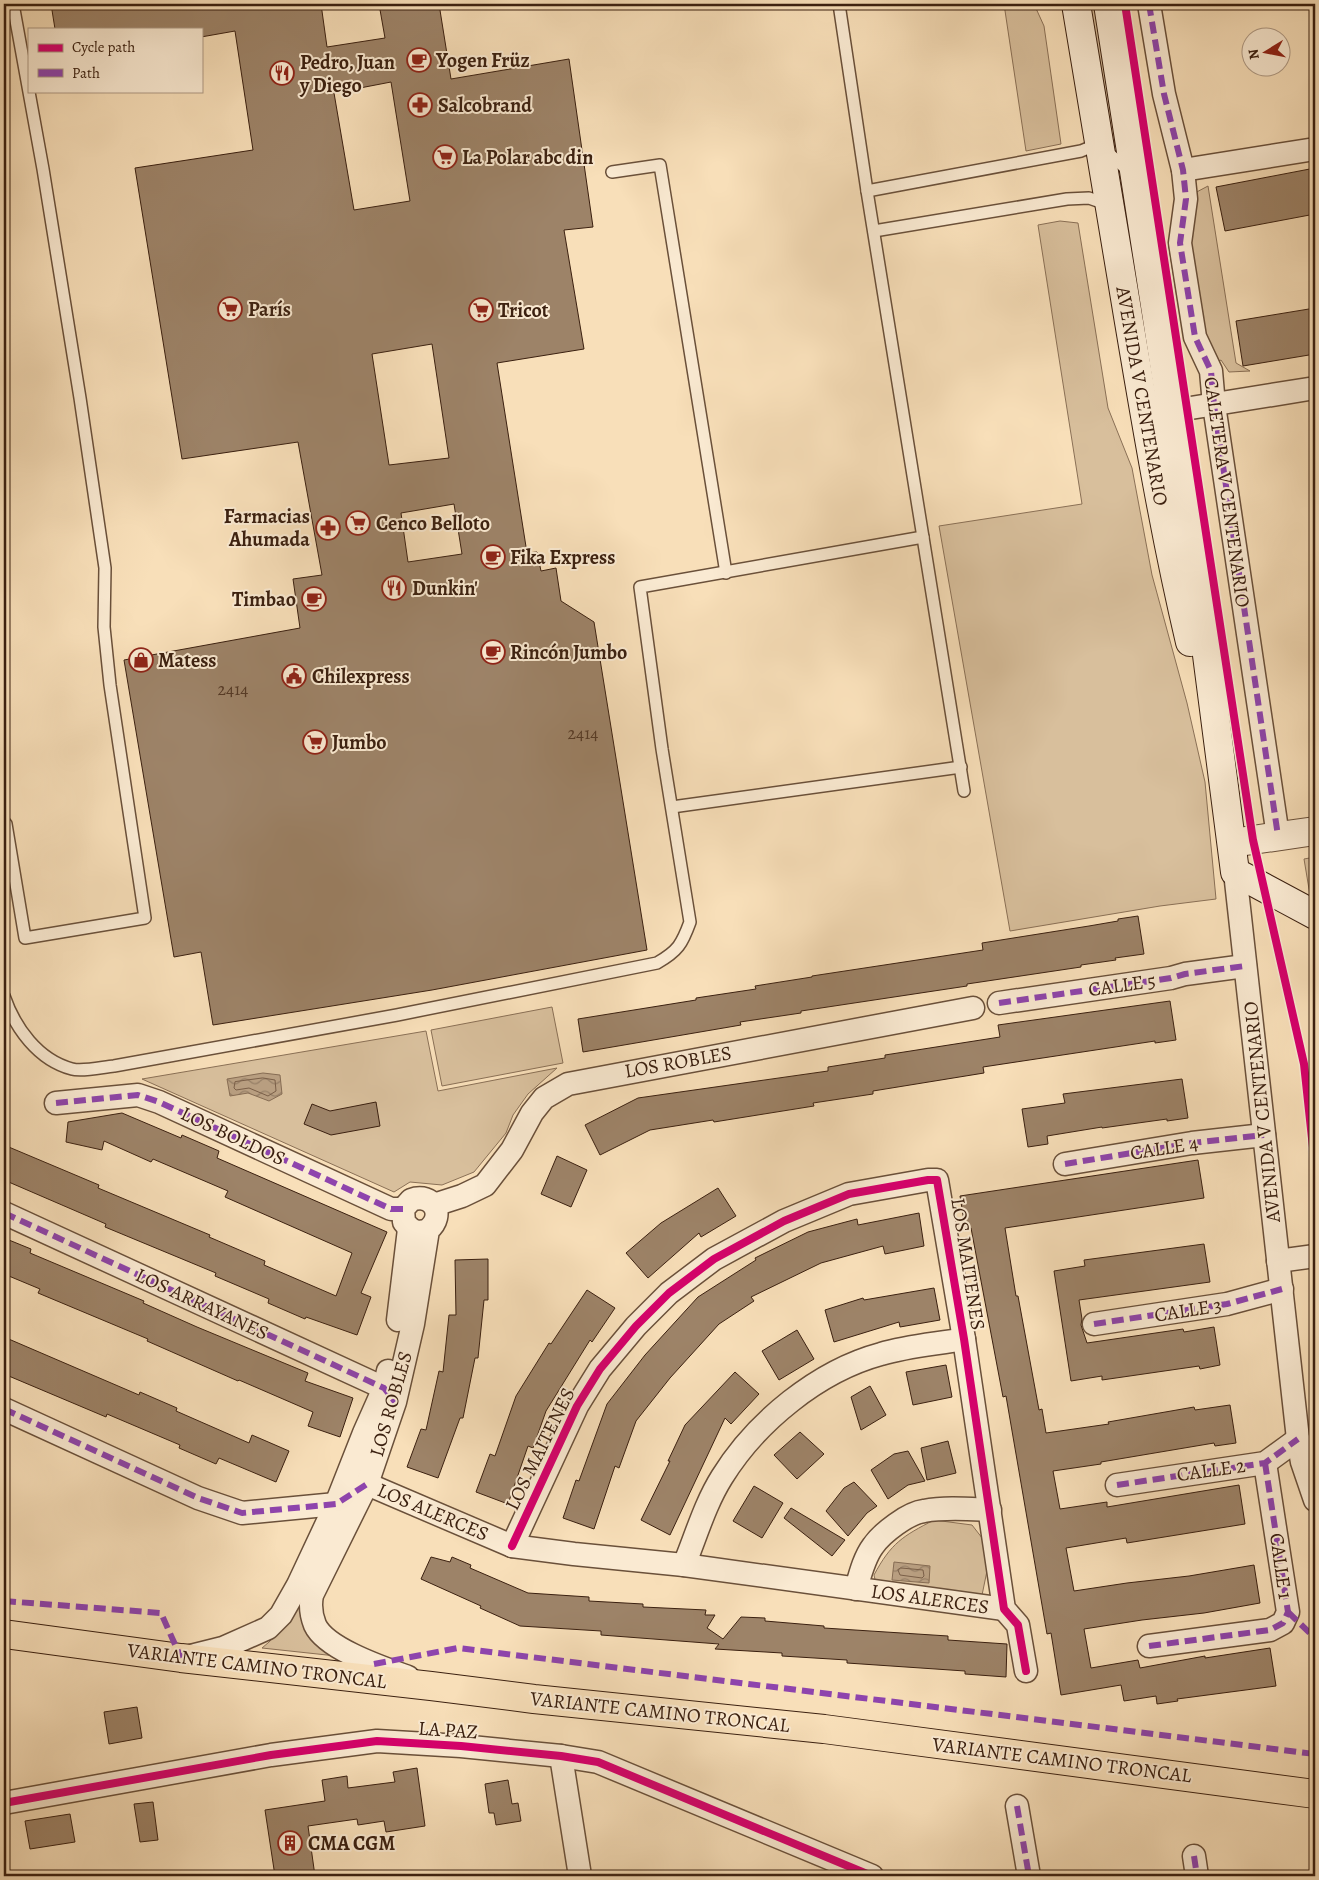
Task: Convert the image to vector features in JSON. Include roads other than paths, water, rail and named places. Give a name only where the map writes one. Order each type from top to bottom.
[{"type":"main road","name":"AVENIDA V CENTENARIO","points":[[1076,4],[1098,144],[1172,566],[1224,785]]},
{"type":"main road","name":"AVENIDA V CENTENARIO","points":[[1108,4],[1195,562],[1232,843],[1234,872]]},
{"type":"main road","points":[[1232,843],[1315,831]]},
{"type":"main road","points":[[1234,872],[1315,915]]},
{"type":"main road","name":"VARIANTE CAMINO TRONCAL","points":[[4,1634],[181,1658],[534,1699],[824,1729],[1315,1794]]},
{"type":"street","name":"CALETERA V CENTENARIO","points":[[1149,4],[1164,94],[1183,170],[1186,199],[1180,243],[1195,337],[1211,371],[1214,405],[1278,836]]},
{"type":"street","points":[[1183,170],[1315,149]]},
{"type":"street","points":[[1172,411],[1315,388]]},
{"type":"street","name":"AVENIDA V CENTENARIO","points":[[1234,872],[1298,1439],[1302,1462],[1315,1500]]},
{"type":"street","name":"CALLE 5","points":[[999,1003],[1245,966]]},
{"type":"street","name":"LOS ROBLES","points":[[181,1658],[223,1648],[268,1628],[305,1590],[368,1484],[389,1395],[413,1324],[413,1223],[436,1220],[437,1212],[434,1206],[485,1185],[512,1150],[532,1113],[544,1098],[568,1084],[973,1008]]},
{"type":"street","name":"LOS BOLDOS","points":[[56,1103],[138,1095],[159,1102],[391,1209],[413,1223]]},
{"type":"street","name":"CALLE 4","points":[[1064,1164],[1192,1143],[1264,1135]]},
{"type":"street","name":"LOS MAITENES","points":[[512,1546],[577,1406],[600,1369],[612,1354],[636,1326],[669,1293],[714,1259],[784,1221],[849,1194],[937,1180],[964,1339],[1004,1609],[1018,1625],[1026,1671]]},
{"type":"street","points":[[413,1223],[406,1204],[417,1198],[430,1200],[434,1206]]},
{"type":"street","name":"LOS ARRAYANES","points":[[4,1213],[389,1395]]},
{"type":"street","points":[[1278,1261],[1315,1256]]},
{"type":"street","name":"CALLE 3","points":[[1094,1324],[1227,1304],[1282,1289]]},
{"type":"street","points":[[684,1565],[721,1478],[744,1445],[769,1420],[793,1400],[830,1375],[853,1363],[882,1353],[964,1339]]},
{"type":"street","name":"LOS ROBLES","points":[[389,1395],[364,1433],[305,1590],[315,1626],[323,1636],[344,1651],[431,1686]]},
{"type":"street","name":"LOS ALERCES","points":[[4,1409],[198,1498],[242,1513],[336,1504],[368,1484],[512,1546],[684,1565],[1004,1609]]},
{"type":"street","name":"CALLE 2","points":[[1117,1485],[1265,1463],[1298,1439]]},
{"type":"street","name":"CALLE 1","points":[[1149,1646],[1270,1630],[1283,1624],[1288,1612],[1265,1463]]},
{"type":"street","name":"LOS ALERCES","points":[[856,1589],[872,1546],[903,1520],[922,1511],[951,1509],[990,1510]]},
{"type":"street","name":"LA PAZ","points":[[4,1803],[271,1755],[378,1741],[462,1746],[561,1756],[598,1762],[872,1876]]},
{"type":"street","points":[[561,1756],[580,1876]]},
{"type":"street","points":[[1017,1806],[1029,1876]]},
{"type":"lane","points":[[13,4],[28,86]]},
{"type":"lane","points":[[839,4],[867,192],[964,791]]},
{"type":"lane","points":[[4,825],[6,824],[25,938],[145,918],[110,685],[104,627],[105,568],[43,169],[29,92]]},
{"type":"lane","points":[[867,192],[1081,151],[1098,144],[1136,178]]},
{"type":"lane","points":[[612,172],[660,165],[726,573]]},
{"type":"lane","points":[[874,231],[1067,198],[1089,198],[1109,206]]},
{"type":"lane","points":[[4,996],[8,1009],[22,1031],[42,1056],[73,1070],[114,1066],[397,1015],[657,964],[674,954],[683,941],[690,922],[640,587],[923,537]]},
{"type":"lane","points":[[672,807],[961,767]]},
{"type":"water","points":[[263,1073],[280,1075],[282,1094],[269,1101],[248,1093],[230,1096],[227,1079]]},
{"type":"water","points":[[894,1562],[930,1566],[929,1583],[892,1580]]},
{"type":"place","name":"Yogen Früz","points":[[419,60]]},
{"type":"place","name":"Pedro, Juan y Diego","points":[[282,73]]},
{"type":"place","name":"Salcobrand","points":[[420,105]]},
{"type":"place","name":"La Polar abc din","points":[[445,157]]},
{"type":"place","name":"París","points":[[230,309]]},
{"type":"place","name":"Tricot","points":[[481,310]]},
{"type":"place","name":"Cenco Belloto","points":[[358,523]]},
{"type":"place","name":"Farmacias Ahumada","points":[[328,528]]},
{"type":"place","name":"Fika Express","points":[[493,557]]},
{"type":"place","name":"Dunkin'","points":[[394,588]]},
{"type":"place","name":"Timbao","points":[[314,599]]},
{"type":"place","name":"Rincón Jumbo","points":[[493,652]]},
{"type":"place","name":"Matess","points":[[141,660]]},
{"type":"place","name":"Chilexpress","points":[[294,676]]},
{"type":"place","name":"Jumbo","points":[[315,742]]},
{"type":"place","name":"CMA CGM","points":[[290,1843]]}]
